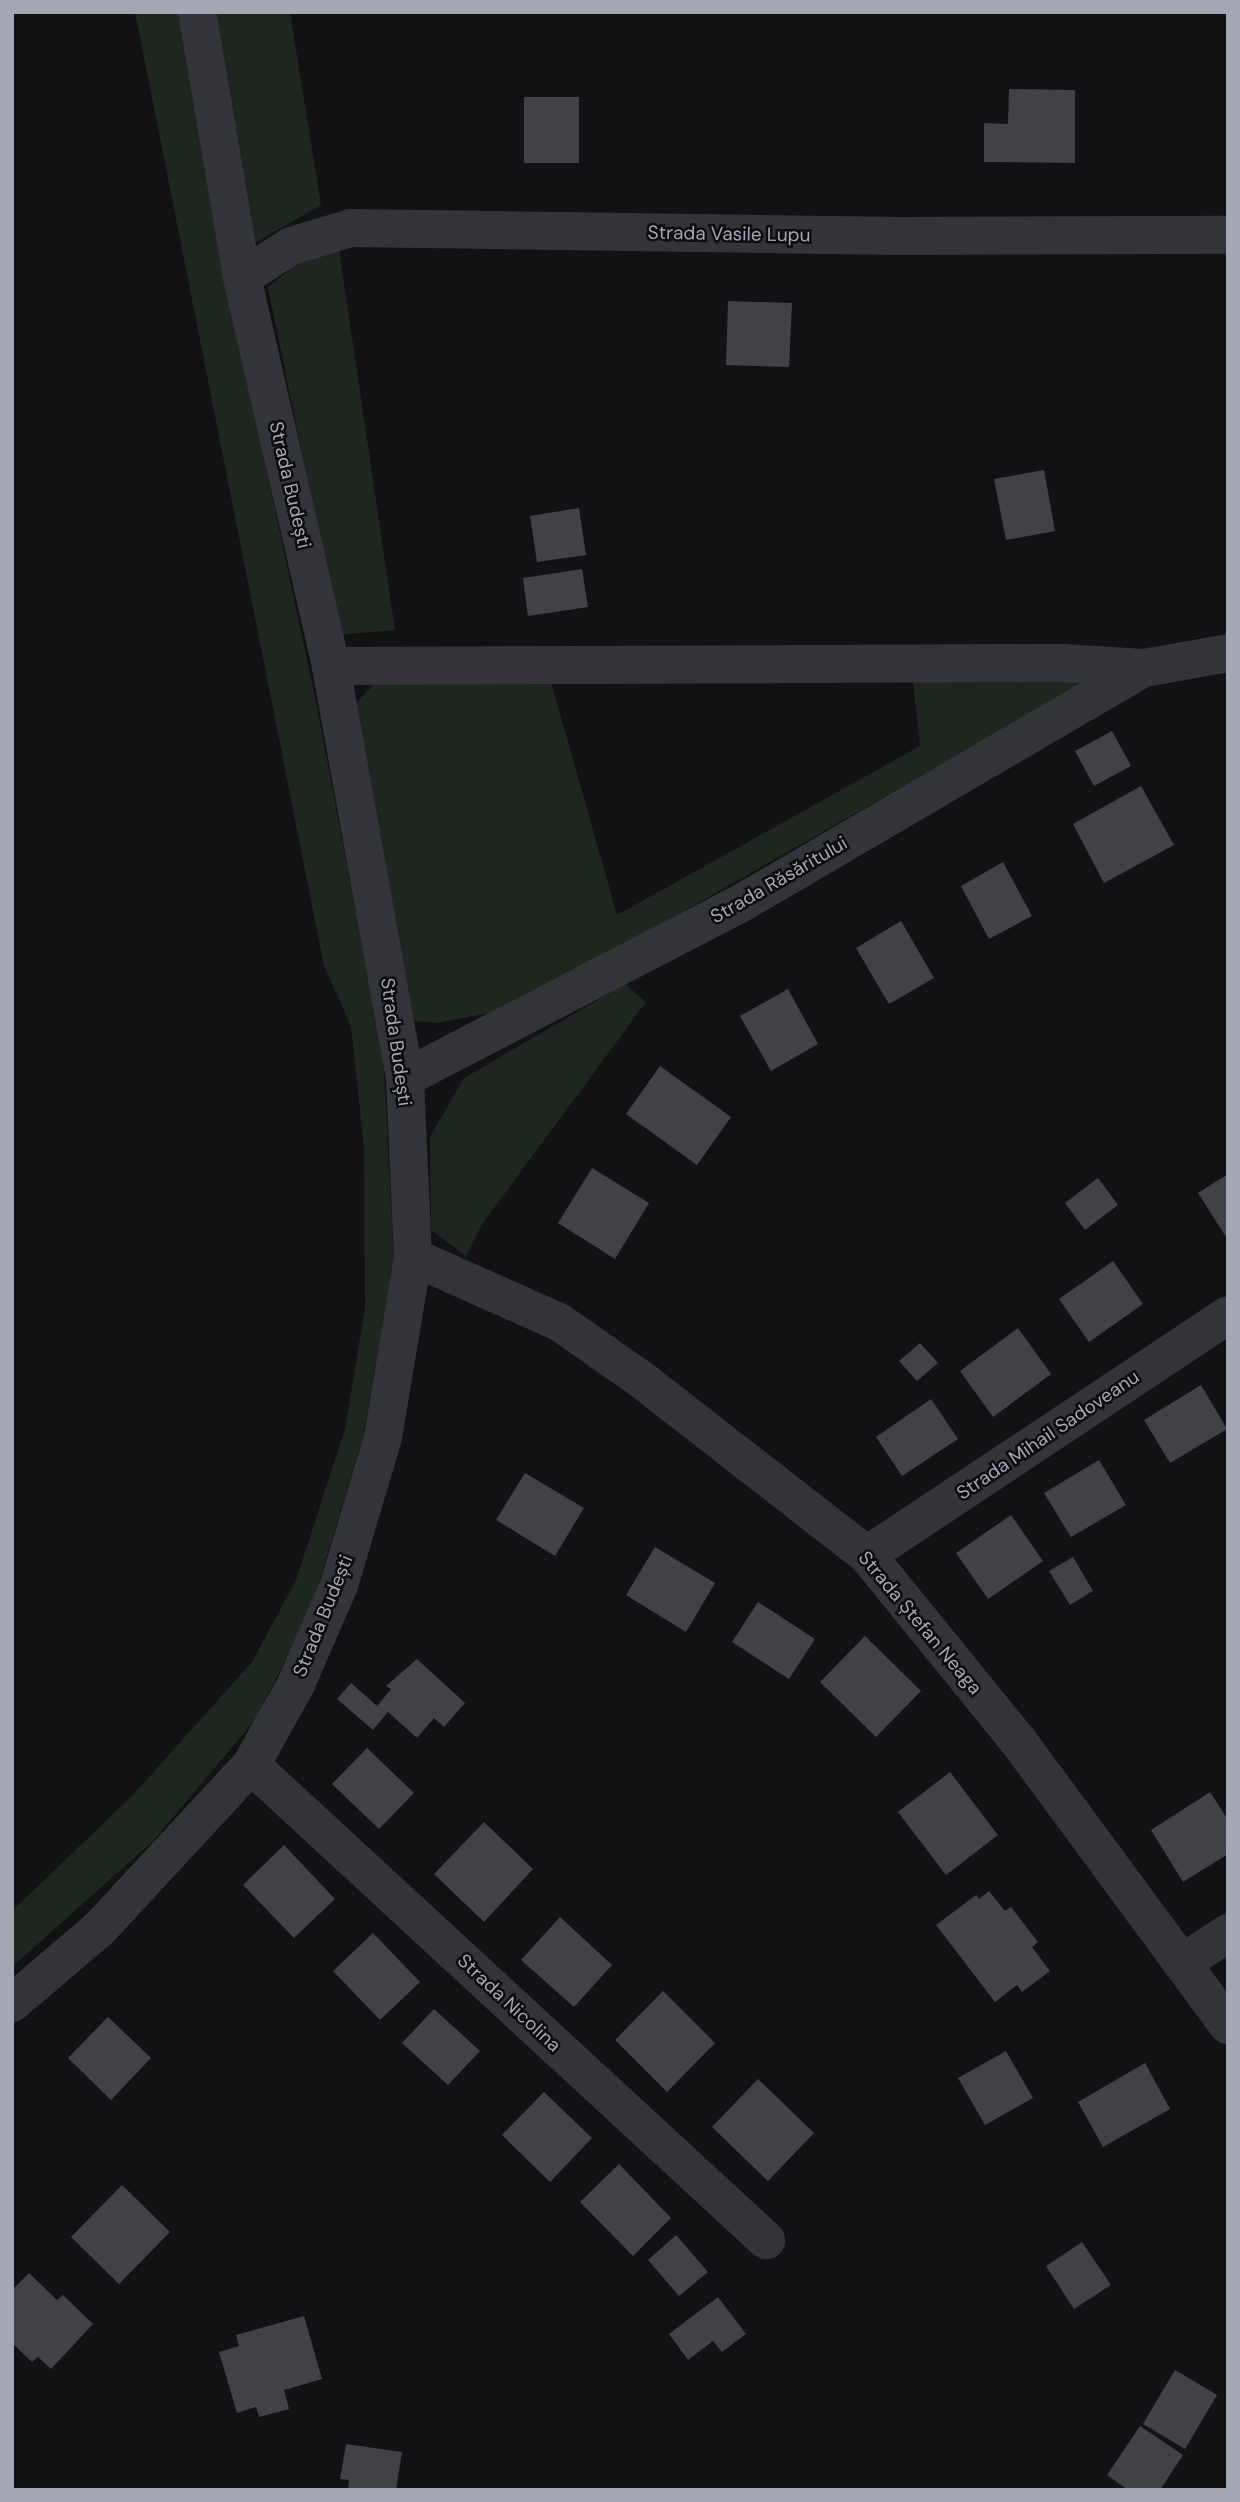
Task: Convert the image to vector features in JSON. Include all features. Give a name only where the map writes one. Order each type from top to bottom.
[{"type":"street","name":"Strada Budești","points":[[12,2003],[100,1928],[251,1765],[296,1684],[339,1585],[383,1437],[414,1257],[405,1078],[331,666],[242,277],[197,12]]},
{"type":"street","name":"Strada Vasile Lupu","points":[[242,277],[291,246],[351,228],[1228,235]]},
{"type":"street","name":"Strada Răsăritului","points":[[331,666],[1062,663],[1144,668],[1228,653]]},
{"type":"street","name":"Strada Răsăritului","points":[[405,1078],[744,902],[1144,668]]},
{"type":"street","name":"Strada Ștefan Neaga","points":[[414,1257],[559,1322],[642,1380],[867,1555],[1019,1742],[1228,2025]]},
{"type":"street","name":"Strada Mihail Sadoveanu","points":[[867,1555],[1228,1315]]},
{"type":"street","name":"Strada Nicolina","points":[[251,1765],[766,2240]]},
{"type":"street","points":[[1182,1963],[1228,1933]]},
{"type":"shaded area","points":[[135,12],[181,12],[225,275],[316,702],[383,1055],[394,1261],[363,1437],[311,1609],[255,1720],[153,1841],[12,1967],[12,1911],[133,1795],[252,1662],[296,1580],[345,1429],[365,1308],[364,1148],[351,1026],[324,966]]},
{"type":"shaded area","points":[[216,12],[290,12],[321,205],[255,243]]},
{"type":"shaded area","points":[[339,249],[395,630],[339,635],[268,287],[296,265]]},
{"type":"shaded area","points":[[1058,674],[1083,684],[624,945],[499,1011],[437,1023],[412,1021],[350,709],[374,684],[551,682],[617,915],[920,746],[913,682]]},
{"type":"shaded area","points":[[625,984],[646,1002],[483,1223],[466,1256],[431,1230],[430,1137],[464,1078]]},
{"type":"building","points":[[1009,89],[1075,90],[1075,163],[984,162],[984,123],[1008,124]]},
{"type":"building","points":[[524,97],[579,97],[579,163],[524,163]]},
{"type":"building","points":[[728,301],[792,303],[789,367],[726,365]]},
{"type":"building","points":[[1044,470],[1055,531],[1006,540],[994,479]]},
{"type":"building","points":[[579,508],[586,555],[537,562],[530,516]]},
{"type":"building","points":[[582,569],[588,607],[528,616],[523,578]]},
{"type":"building","points":[[1112,731],[1131,766],[1094,786],[1075,751]]},
{"type":"building","points":[[1141,786],[1174,845],[1104,883],[1073,824]]},
{"type":"building","points":[[1003,862],[1032,916],[989,939],[961,886]]},
{"type":"building","points":[[901,921],[934,978],[889,1004],[856,948]]},
{"type":"building","points":[[788,989],[818,1044],[771,1071],[740,1016]]},
{"type":"building","points":[[660,1066],[731,1117],[697,1165],[626,1114]]},
{"type":"building","points":[[592,1168],[649,1203],[615,1259],[558,1223]]},
{"type":"building","points":[[1228,1174],[1228,1240],[1198,1193]]},
{"type":"building","points":[[1098,1178],[1118,1205],[1085,1230],[1065,1203]]},
{"type":"building","points":[[1113,1261],[1143,1304],[1089,1342],[1059,1299]]},
{"type":"building","points":[[1018,1328],[1051,1374],[993,1417],[960,1371]]},
{"type":"building","points":[[920,1343],[938,1363],[917,1381],[899,1361]]},
{"type":"building","points":[[1201,1385],[1227,1429],[1170,1463],[1144,1420]]},
{"type":"building","points":[[931,1399],[958,1439],[902,1476],[876,1437]]},
{"type":"building","points":[[1099,1460],[1126,1505],[1071,1537],[1044,1493]]},
{"type":"building","points":[[525,1473],[584,1508],[555,1556],[496,1520]]},
{"type":"building","points":[[1011,1515],[1043,1561],[988,1599],[956,1553]]},
{"type":"building","points":[[655,1547],[715,1583],[686,1632],[626,1595]]},
{"type":"building","points":[[1073,1557],[1093,1591],[1070,1605],[1049,1571]]},
{"type":"building","points":[[758,1602],[815,1639],[789,1679],[732,1642]]},
{"type":"building","points":[[865,1636],[921,1691],[876,1737],[820,1682]]},
{"type":"building","points":[[417,1659],[465,1703],[444,1727],[434,1718],[417,1738],[388,1712],[373,1730],[337,1699],[351,1683],[377,1706],[391,1689],[386,1686]]},
{"type":"building","points":[[367,1748],[414,1793],[379,1829],[332,1784]]},
{"type":"building","points":[[950,1772],[998,1835],[946,1875],[898,1812]]},
{"type":"building","points":[[1210,1792],[1228,1820],[1228,1854],[1183,1882],[1151,1830]]},
{"type":"building","points":[[484,1822],[533,1869],[484,1922],[434,1874]]},
{"type":"building","points":[[284,1845],[335,1899],[294,1938],[243,1885]]},
{"type":"building","points":[[989,1891],[1005,1911],[1011,1907],[1038,1942],[1032,1947],[1050,1971],[1022,1992],[1017,1985],[995,2002],[936,1925],[976,1895],[979,1899]]},
{"type":"building","points":[[560,1917],[612,1965],[574,2007],[521,1960]]},
{"type":"building","points":[[373,1933],[420,1982],[380,2020],[333,1971]]},
{"type":"building","points":[[663,1991],[715,2043],[667,2092],[615,2040]]},
{"type":"building","points":[[434,2009],[480,2051],[448,2085],[402,2043]]},
{"type":"building","points":[[108,2017],[151,2058],[111,2100],[68,2058]]},
{"type":"building","points":[[1006,2051],[1033,2098],[985,2125],[958,2078]]},
{"type":"building","points":[[1145,2063],[1170,2109],[1103,2147],[1078,2102]]},
{"type":"building","points":[[758,2079],[814,2133],[768,2181],[712,2127]]},
{"type":"building","points":[[544,2092],[592,2138],[550,2182],[502,2135]]},
{"type":"building","points":[[619,2164],[671,2218],[633,2256],[580,2202]]},
{"type":"building","points":[[122,2185],[170,2232],[119,2284],[71,2237]]},
{"type":"building","points":[[676,2235],[708,2272],[679,2296],[648,2260]]},
{"type":"building","points":[[1082,2242],[1111,2285],[1074,2309],[1046,2266]]},
{"type":"building","points":[[29,2273],[57,2300],[63,2295],[93,2324],[51,2369],[38,2357],[32,2362],[12,2343],[12,2290]]},
{"type":"building","points":[[718,2297],[746,2334],[722,2352],[713,2341],[688,2360],[669,2334]]},
{"type":"building","points":[[304,2316],[322,2379],[284,2390],[289,2409],[259,2417],[256,2407],[237,2413],[219,2352],[239,2346],[236,2335]]},
{"type":"building","points":[[1175,2370],[1217,2395],[1185,2449],[1143,2424]]},
{"type":"building","points":[[1140,2426],[1183,2455],[1160,2490],[1128,2490],[1107,2475]]},
{"type":"building","points":[[346,2444],[402,2452],[396,2490],[348,2490],[349,2480],[340,2479]]}]
